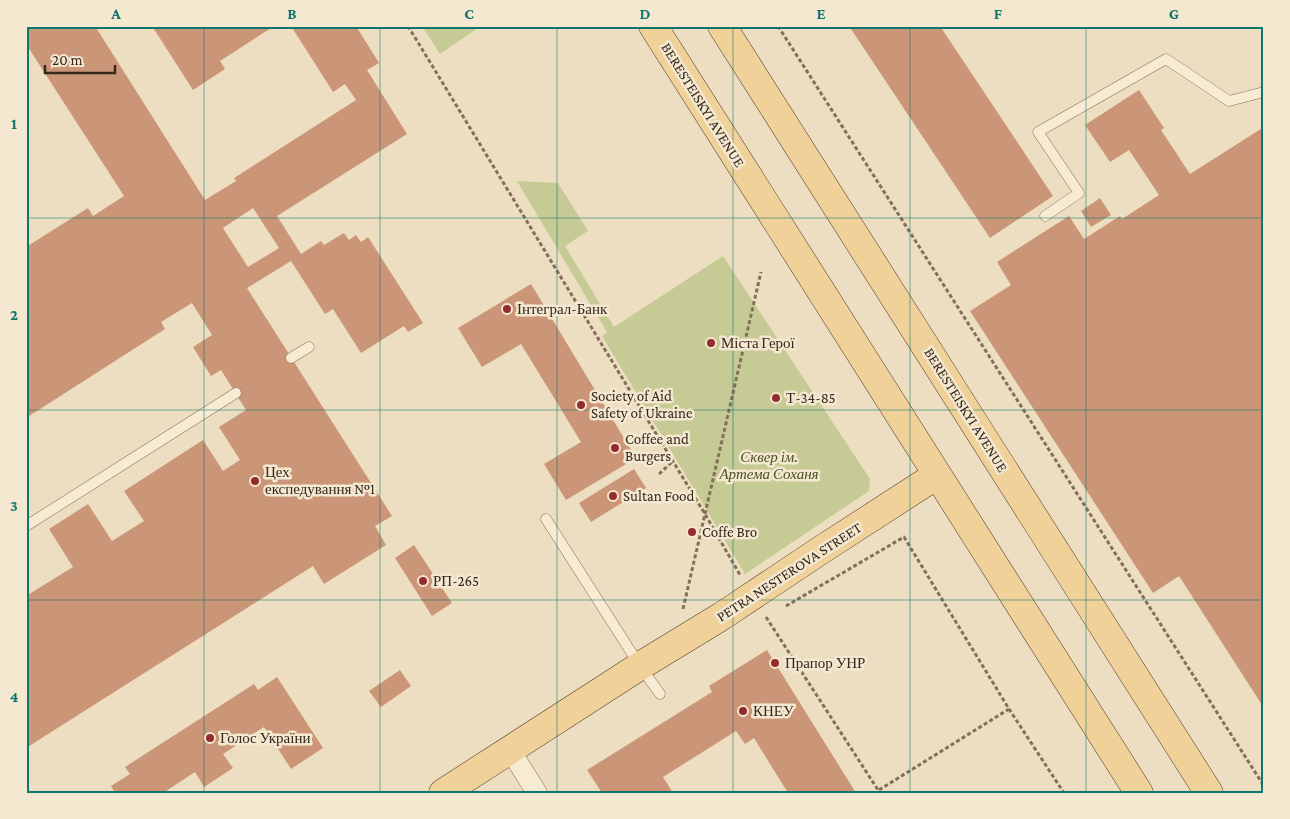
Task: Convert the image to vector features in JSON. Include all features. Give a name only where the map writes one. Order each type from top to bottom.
[{"type":"main road","name":"BERESTEISKYI AVENUE","points":[[653,26],[1139,793]]},
{"type":"main road","name":"BERESTEISKYI AVENUE","points":[[722,26],[1209,793]]},
{"type":"main road","name":"PETRA NESTEROVA STREET","points":[[443,793],[640,666],[753,596],[937,475]]},
{"type":"street","points":[[510,750],[537,793]]},
{"type":"lane","points":[[1045,216],[1079,193],[1038,132],[1166,59],[1229,101],[1264,92]]},
{"type":"lane","points":[[291,358],[310,347]]},
{"type":"lane","points":[[26,526],[236,393]]},
{"type":"lane","points":[[546,519],[660,694]]},
{"type":"path","points":[[408,26],[753,596],[880,792],[1009,709]]},
{"type":"path","points":[[778,26],[1264,786]]},
{"type":"path","points":[[682,613],[761,272]]},
{"type":"path","points":[[659,474],[672,462]]},
{"type":"path","points":[[904,536],[1009,709],[1064,793]]},
{"type":"green space","points":[[422,26],[481,26],[440,54]]},
{"type":"green space","name":"Сквер ім. Артема Соханя","points":[[517,181],[558,183],[588,231],[565,246],[614,327],[723,256],[870,479],[869,491],[745,574],[602,336],[607,332]]},
{"type":"building","points":[[26,26],[95,26],[205,200],[236,181],[234,178],[356,100],[345,84],[333,92],[291,26],[356,26],[379,63],[367,70],[407,134],[277,216],[301,254],[321,241],[324,245],[344,233],[349,240],[356,235],[361,242],[368,237],[423,323],[408,332],[404,326],[361,353],[333,309],[325,314],[291,261],[247,288],[392,516],[375,526],[386,545],[324,584],[313,566],[26,748],[26,596],[73,567],[49,529],[88,504],[112,541],[144,521],[124,491],[203,440],[223,471],[240,460],[219,427],[246,410],[221,370],[211,376],[193,347],[212,335],[192,303],[161,322],[165,329],[26,418],[26,247],[88,208],[93,216],[124,196],[26,44]],"holes":[[[253,208],[279,248],[248,267],[223,228]]]},
{"type":"building","points":[[152,26],[274,26],[220,61],[225,69],[193,90]]},
{"type":"building","points":[[849,26],[940,26],[1053,196],[990,238]]},
{"type":"building","points":[[1139,90],[1164,128],[1161,130],[1190,174],[1264,127],[1264,708],[1179,576],[1153,593],[970,311],[1011,285],[997,262],[1069,216],[1084,239],[1120,216],[1122,219],[1159,195],[1129,150],[1110,162],[1085,125]]},
{"type":"building","points":[[1100,198],[1111,215],[1091,227],[1081,211]]},
{"type":"building","name":"Society of Aid Safety of Ukraine","points":[[531,284],[636,458],[566,500],[544,464],[581,442],[521,344],[482,367],[458,328]]},
{"type":"building","name":"Sultan Food","points":[[634,469],[646,488],[591,522],[579,503]]},
{"type":"building","name":"РП-265","points":[[414,545],[452,603],[432,616],[395,558]]},
{"type":"building","name":"КНЕУ","points":[[767,650],[856,793],[788,793],[754,738],[745,744],[736,731],[663,777],[673,793],[602,793],[587,770],[712,692],[709,686]]},
{"type":"building","points":[[400,670],[411,686],[381,707],[369,691]]},
{"type":"building","name":"Голос України","points":[[277,677],[323,748],[291,769],[264,727],[223,754],[233,768],[204,787],[195,772],[163,793],[115,793],[111,786],[130,774],[125,767],[254,684],[258,690]]},
{"type":"place","name":"Інтеграл-Банк","points":[[507,309]]},
{"type":"place","name":"Міста Герої","points":[[711,343]]},
{"type":"place","name":"Т-34-85","points":[[776,398]]},
{"type":"place","name":"Society of Aid Safety of Ukraine","points":[[581,405]]},
{"type":"place","name":"Coffee and Burgers","points":[[615,448]]},
{"type":"place","name":"Цех експедування №1","points":[[255,481]]},
{"type":"place","name":"Sultan Food","points":[[613,496]]},
{"type":"place","name":"Coffe Bro","points":[[692,532]]},
{"type":"place","name":"РП-265","points":[[423,581]]},
{"type":"place","name":"Прапор УНР","points":[[775,663]]},
{"type":"place","name":"КНЕУ","points":[[743,711]]},
{"type":"place","name":"Голос України","points":[[210,738]]}]
